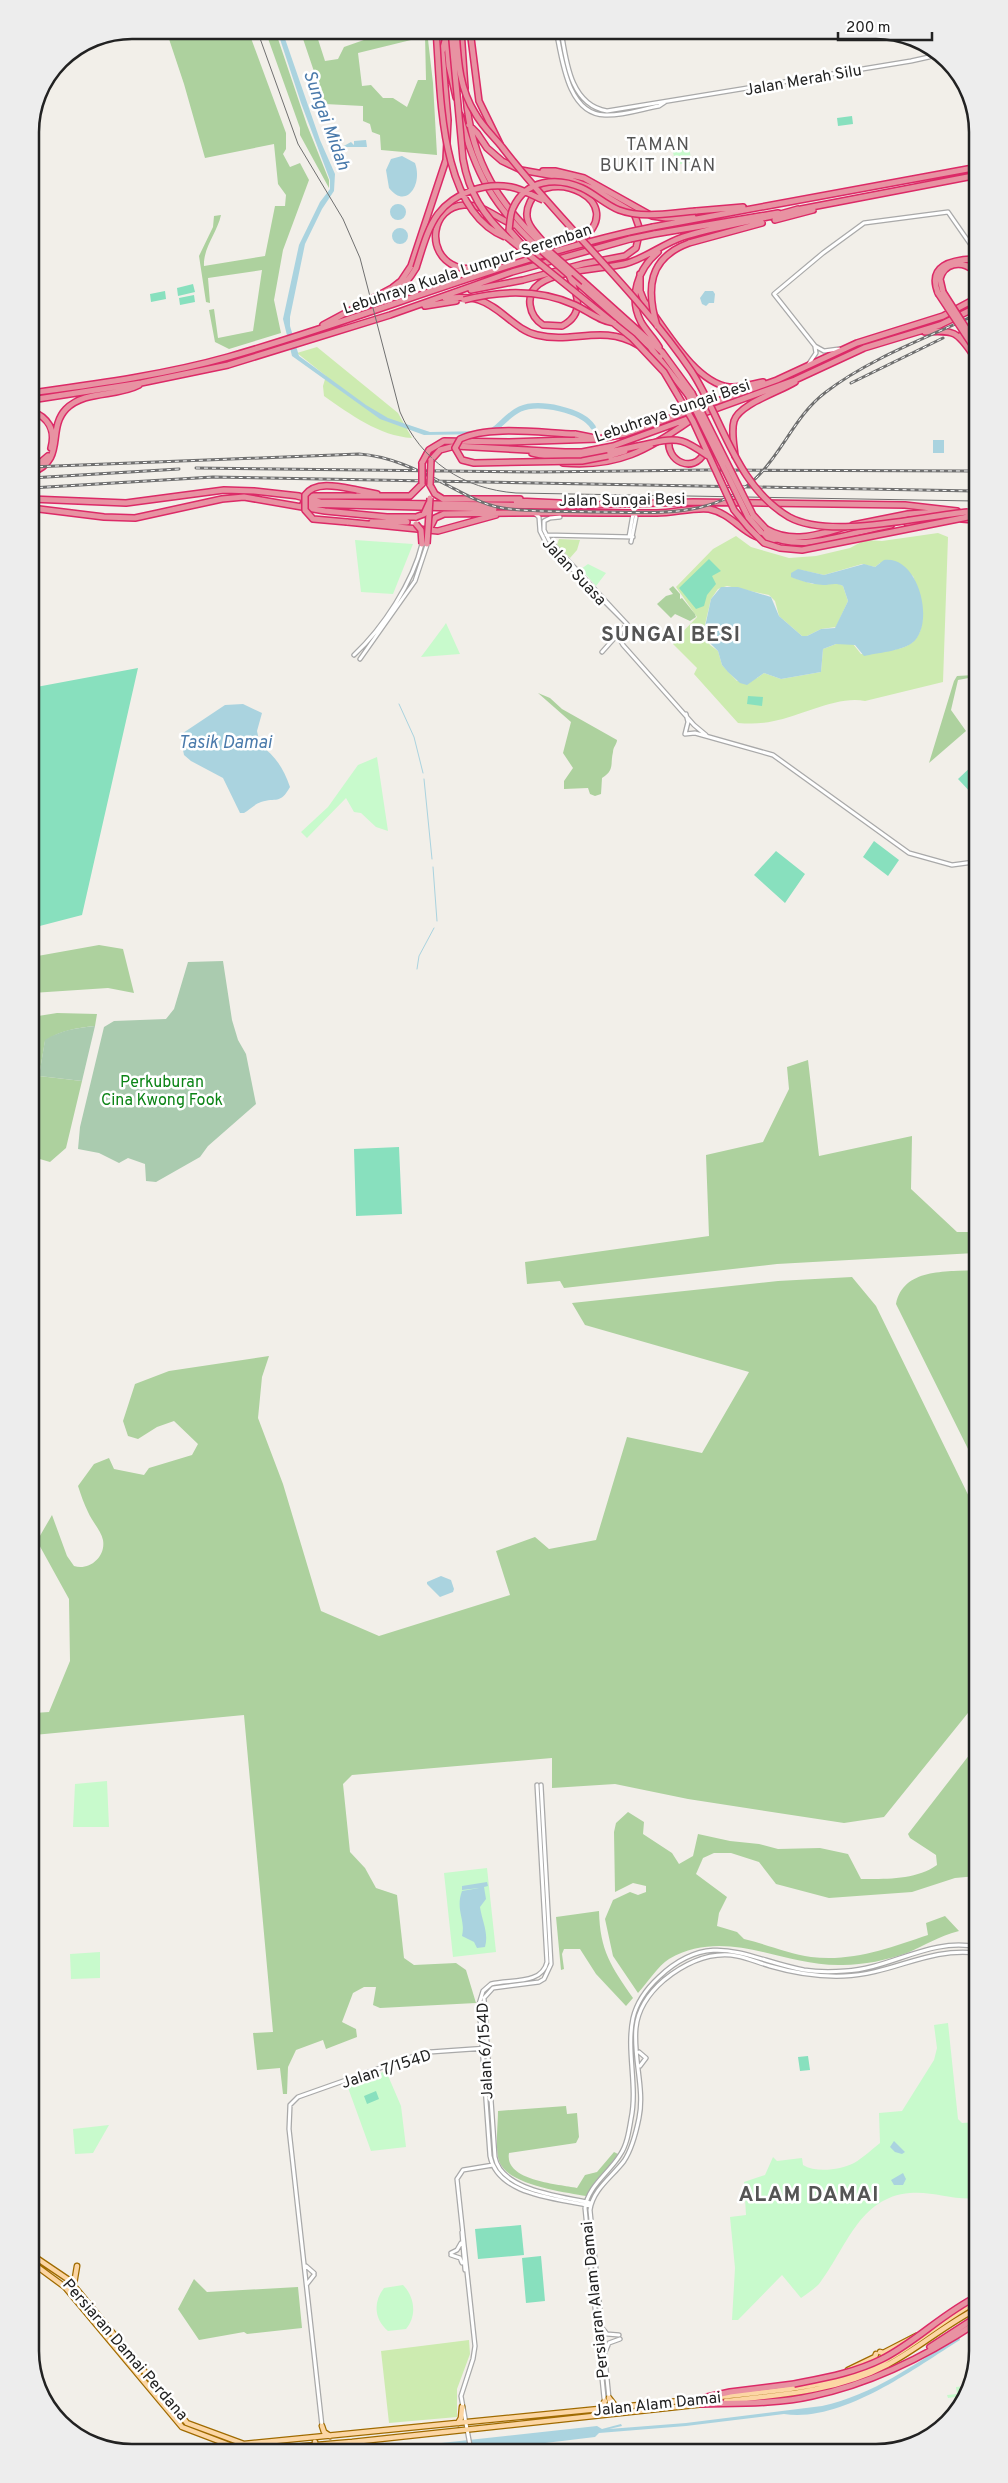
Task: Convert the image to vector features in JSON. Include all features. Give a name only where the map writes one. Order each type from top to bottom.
[{"type":"highway","points":[[437,39],[444,135],[452,170],[473,209],[498,234],[508,238]]},
{"type":"highway","points":[[319,328],[333,318],[357,307],[401,281],[411,266],[446,160],[448,120],[442,52],[445,39]]},
{"type":"highway","points":[[446,39],[454,89],[474,161],[495,202],[514,225],[536,246],[661,354]]},
{"type":"highway","points":[[452,39],[466,176],[478,205],[489,220],[508,238],[540,262],[640,345],[664,372],[693,421],[734,510],[764,543],[780,548],[802,550],[969,519]]},
{"type":"highway","points":[[457,39],[460,70],[465,92],[479,120],[545,201],[627,290],[658,329],[693,375],[735,456],[756,487],[775,507],[791,518],[810,525],[862,526],[938,514],[969,512]]},
{"type":"highway","points":[[462,39],[469,125],[477,154],[494,188],[508,209],[542,245],[661,354]]},
{"type":"highway","points":[[471,39],[479,101],[501,147]]},
{"type":"highway","points":[[457,293],[524,280],[583,264],[619,258],[636,248],[640,238],[639,222],[634,213],[628,209],[572,179],[514,168],[497,158],[469,125]]},
{"type":"highway","name":"Lebuhraya Kuala Lumpur–Seremban","points":[[40,392],[196,365],[367,314],[501,267],[575,245],[629,232],[969,169]]},
{"type":"highway","points":[[532,172],[555,171],[584,178],[603,186],[645,213],[659,218],[701,218]]},
{"type":"highway","name":"Lebuhraya Kuala Lumpur–Seremban","points":[[39,399],[141,383],[208,370],[280,351],[457,293],[512,272],[630,239],[969,177]]},
{"type":"highway","points":[[540,262],[509,230],[512,209],[518,199],[534,185],[547,181],[581,188],[619,210],[641,214],[772,205]]},
{"type":"highway","points":[[357,307],[380,302],[396,294],[406,285],[416,268],[431,227],[438,214],[465,193],[489,186],[511,187],[545,201]]},
{"type":"highway","points":[[548,250],[528,219],[528,208],[532,198],[547,188],[570,189],[587,196],[594,205],[596,212],[594,227],[575,245]]},
{"type":"highway","points":[[658,329],[651,306],[650,293],[656,270],[668,253],[675,248],[689,243],[832,203]]},
{"type":"highway","points":[[501,267],[467,269],[450,264],[437,248],[435,238],[437,224],[449,210],[467,205],[485,209],[504,222],[514,225]]},
{"type":"highway","points":[[569,275],[578,301],[576,314],[562,326],[543,326],[533,316],[530,304],[533,291],[541,282],[588,269],[624,264],[689,236],[769,218],[798,209]]},
{"type":"highway","points":[[664,246],[646,264],[640,274],[635,295],[637,313],[661,354],[690,394],[753,515],[763,530],[784,536],[805,537],[885,518],[957,511]]},
{"type":"highway","points":[[969,259],[951,260],[943,266],[936,278],[941,293],[969,339]]},
{"type":"highway","points":[[969,268],[962,264],[955,264],[946,268],[940,279],[941,293],[969,332]]},
{"type":"highway","points":[[640,274],[640,291],[644,301],[699,373],[713,382],[728,387],[743,387],[771,382]]},
{"type":"highway","points":[[410,308],[464,300],[486,294],[534,294],[565,301],[604,321],[614,323]]},
{"type":"highway","points":[[441,298],[473,298],[484,302],[523,330],[537,336],[608,334],[629,340],[654,357],[661,354]]},
{"type":"highway","points":[[960,308],[969,298]]},
{"type":"highway","name":"Lebuhraya Sungai Besi","points":[[39,499],[126,503],[224,490],[297,496],[410,496],[422,484],[422,463],[429,450],[444,441],[508,442],[598,439],[625,434],[771,382],[881,334],[943,316],[969,302]]},
{"type":"highway","name":"Lebuhraya Sungai Besi","points":[[425,544],[430,528],[431,460],[440,450],[455,446],[582,452],[601,449],[812,372],[864,348],[919,332],[969,311]]},
{"type":"highway","points":[[961,337],[964,328],[969,328]]},
{"type":"highway","points":[[919,332],[948,330],[961,337],[969,349]]},
{"type":"highway","points":[[735,456],[733,430],[739,412],[747,405],[776,393],[812,372]]},
{"type":"highway","points":[[39,468],[44,466],[51,457],[56,442],[57,425],[68,408],[83,399],[132,388],[141,383]]},
{"type":"highway","points":[[690,394],[748,516],[763,530],[777,539],[796,542],[817,542],[905,523],[969,518]]},
{"type":"highway","points":[[39,415],[44,418],[53,434],[53,443],[48,456],[39,465]]},
{"type":"highway","points":[[539,461],[587,464],[606,463],[645,450],[695,416]]},
{"type":"highway","points":[[671,434],[669,449],[673,458],[685,463],[700,458],[706,447],[706,429]]},
{"type":"highway","points":[[598,439],[574,434],[504,432],[466,436],[455,445],[458,456],[468,462],[590,459],[665,439],[688,442],[708,456]]},
{"type":"highway","points":[[520,450],[545,456],[596,456],[652,443]]},
{"type":"highway","points":[[430,484],[435,494],[443,499],[540,499],[563,502],[628,502],[635,508]]},
{"type":"highway","points":[[387,496],[325,486],[314,488],[305,496],[305,510],[313,519],[438,531],[501,513]]},
{"type":"highway","points":[[297,496],[320,502],[474,506],[517,504],[624,506],[635,508],[693,502],[904,506],[969,512]]},
{"type":"highway","points":[[39,509],[121,518],[152,515],[222,499],[244,497],[325,511],[387,517],[416,517],[427,510],[430,498]]},
{"type":"highway","points":[[494,504],[507,500],[517,504]]},
{"type":"highway","points":[[287,503],[523,512]]},
{"type":"highway","name":"Jalan Sungai Besi","points":[[523,512],[635,508],[677,513],[708,509],[720,513],[744,530],[764,540],[777,539]]},
{"type":"highway","points":[[430,528],[435,518],[444,514],[523,512]]},
{"type":"highway","points":[[387,517],[416,524],[421,530],[425,544]]},
{"type":"highway","points":[[346,522],[407,522]]},
{"type":"highway","points":[[698,2399],[730,2392],[794,2384],[848,2373],[883,2358],[969,2301]]},
{"type":"highway","points":[[919,2355],[969,2322]]},
{"type":"highway","points":[[702,2404],[793,2399],[842,2389],[874,2378],[940,2345],[969,2327]]},
{"type":"main road","name":"Persiaran Damai Perdana","points":[[39,2260],[61,2274],[76,2288],[187,2423],[244,2444],[313,2438]]},
{"type":"main road","points":[[61,2274],[70,2273],[77,2266],[74,2278],[76,2288]]},
{"type":"main road","name":"Persiaran Damai Perdana","points":[[39,2268],[65,2286],[182,2427],[229,2444]]},
{"type":"main road","name":"Jalan Alam Damai","points":[[324,2444],[468,2429],[607,2411],[617,2407],[783,2390],[838,2379],[886,2360],[969,2307]]},
{"type":"main road","name":"Jalan Alam Damai","points":[[313,2438],[466,2422],[702,2404],[788,2394],[851,2380],[888,2365],[969,2314]]},
{"type":"main road","points":[[838,2379],[844,2372],[875,2358],[878,2353],[883,2353],[914,2336],[927,2334]]},
{"type":"main road","points":[[607,2400],[617,2407]]},
{"type":"main road","points":[[607,2400],[607,2411]]},
{"type":"main road","points":[[457,2424],[461,2418],[462,2407]]},
{"type":"main road","points":[[464,2413],[468,2420],[476,2422]]},
{"type":"main road","points":[[310,2444],[322,2426]]},
{"type":"main road","points":[[322,2426],[324,2432],[331,2437]]},
{"type":"main road","points":[[313,2438],[315,2444]]},
{"type":"street","name":"Jalan Merah Silu","points":[[558,39],[569,85],[584,106],[606,116],[659,106],[666,102]]},
{"type":"street","name":"Jalan Merah Silu","points":[[563,39],[573,81],[580,94],[591,105],[607,111],[931,57]]},
{"type":"street","points":[[845,349],[824,351],[815,346],[774,294],[823,253],[864,223],[948,212],[969,242]]},
{"type":"street","points":[[805,368],[816,353],[815,346]]},
{"type":"street","points":[[542,536],[631,537],[635,508]]},
{"type":"street","name":"Jalan Suasa","points":[[531,512],[539,517],[542,536],[545,542],[627,624]]},
{"type":"street","name":"Jalan Suasa","points":[[542,512],[560,517],[545,520],[546,535],[550,542],[627,624]]},
{"type":"street","points":[[360,660],[371,640],[415,581],[425,544]]},
{"type":"street","points":[[602,652],[627,624]]},
{"type":"street","points":[[621,632],[619,638],[623,644],[694,725],[706,735]]},
{"type":"street","points":[[354,655],[371,640]]},
{"type":"street","points":[[609,644],[616,641],[623,644]]},
{"type":"street","points":[[686,714],[688,722],[685,734],[695,732],[773,754],[909,853],[952,865],[969,863]]},
{"type":"street","name":"Jalan 6/154D","points":[[585,2203],[517,2185],[503,2175],[494,2164],[490,2156],[479,2004],[487,1987],[497,1982],[537,1977],[545,1968],[539,1785],[551,1964],[544,1979],[538,1982],[490,1990],[484,1998],[494,2164],[500,2178],[516,2188],[585,2203],[591,2204]]},
{"type":"street","name":"Persiaran Alam Damai","points":[[607,2400],[585,2203],[596,2184],[620,2156],[626,2141],[633,2108],[631,2030],[639,2001],[649,1986],[664,1972],[689,1956],[708,1951],[736,1950],[804,1970],[844,1971],[876,1968],[940,1946],[969,1947]]},
{"type":"street","points":[[708,1951],[709,1957]]},
{"type":"street","name":"Persiaran Alam Damai","points":[[607,2411],[605,2359],[591,2204],[599,2189],[625,2159],[632,2143],[641,2107],[636,2028],[646,1999],[655,1988],[684,1965],[709,1957],[736,1956],[802,1974],[844,1976],[878,1972],[948,1951],[969,1952]]},
{"type":"street","points":[[482,2040],[482,2044],[477,2049],[483,2054]]},
{"type":"street","name":"Jalan 7/154D","points":[[305,2265],[289,2122],[290,2105],[298,2097],[414,2056],[430,2052],[488,2048]]},
{"type":"street","points":[[637,2049],[640,2055],[646,2058],[641,2062],[638,2069]]},
{"type":"street","points":[[486,2105],[491,2105]]},
{"type":"street","points":[[487,2166],[490,2156]]},
{"type":"street","points":[[470,2444],[462,2407],[462,2387],[473,2359],[475,2346],[457,2179],[463,2170],[494,2164]]},
{"type":"street","points":[[487,2166],[495,2169]]},
{"type":"street","points":[[462,2231],[467,2278]]},
{"type":"street","points":[[462,2240],[460,2248],[451,2254],[460,2258],[465,2270]]},
{"type":"street","points":[[305,2265],[314,2274],[307,2284]]},
{"type":"street","points":[[305,2265],[324,2444]]},
{"type":"street","points":[[601,2321],[607,2334],[619,2337],[609,2344],[605,2359]]},
{"type":"green space","points":[[169,39],[251,39],[286,133],[286,149],[283,154],[290,167],[300,163],[309,180],[283,250],[274,300],[281,333],[229,349],[215,342],[209,310],[214,309],[218,338],[253,331],[262,270],[208,278],[210,303],[206,302],[199,256],[213,227],[214,216],[221,215],[204,259],[204,266],[265,256],[275,206],[285,206],[286,195],[278,184],[274,144],[205,158]]},
{"type":"green space","points":[[268,39],[278,39],[307,125],[329,180],[329,188],[300,135],[300,128]]},
{"type":"green space","points":[[303,39],[318,39],[325,61],[338,59],[344,47],[367,39],[411,39],[358,53],[362,86],[371,85],[383,98],[393,98],[407,107],[418,80],[426,80],[425,39],[428,39],[433,83],[437,155],[381,150],[380,135],[372,132],[370,124],[363,121],[363,106],[325,104]]},
{"type":"green space","points":[[852,116],[853,124],[838,126],[837,118]]},
{"type":"green space","points":[[688,144],[692,162],[676,165],[672,148]]},
{"type":"green space","points":[[193,284],[195,292],[178,296],[177,288]]},
{"type":"green space","points":[[165,291],[166,299],[151,302],[150,294]]},
{"type":"green space","points":[[194,295],[195,302],[180,305],[179,298]]},
{"type":"green space","points":[[317,347],[398,413],[412,438],[377,429],[324,396],[323,386],[326,376],[297,353]]},
{"type":"green space","points":[[938,533],[948,537],[943,682],[865,701],[855,700],[832,703],[770,722],[756,724],[738,723],[694,674],[697,668],[673,644],[697,617],[676,587],[713,549],[736,536],[751,547],[789,558],[816,556],[850,548],[865,540],[882,541]],"holes":[[[709,559],[713,587],[706,595]],[[880,563],[913,576],[917,588],[922,612],[922,624],[919,634],[913,642],[903,647],[861,654],[853,644],[836,644],[823,649],[821,672],[781,679],[764,673],[757,678],[737,681],[722,665],[718,651],[710,645],[703,633],[711,599],[718,589],[727,586],[769,595],[775,601],[779,616],[802,636],[807,636],[821,629],[836,627],[848,601],[843,586],[837,583],[813,584],[794,578],[801,570],[824,575],[862,564],[875,567]]]},
{"type":"green space","points":[[559,539],[580,540],[577,550],[570,558],[557,545]]},
{"type":"green space","points":[[355,540],[413,544],[393,594],[361,592]]},
{"type":"green space","points":[[709,559],[721,571],[712,576],[716,584],[707,595],[704,606],[696,609],[679,588]]},
{"type":"green space","points":[[588,564],[606,573],[596,586],[581,569]]},
{"type":"green space","points":[[673,586],[680,594],[680,599],[682,598],[695,614],[696,617],[690,621],[675,614],[671,618],[657,604],[666,596],[673,594],[669,589]]},
{"type":"green space","points":[[446,623],[460,654],[421,657],[444,626]]},
{"type":"green space","points":[[138,668],[82,915],[39,926],[39,687]]},
{"type":"green space","points":[[969,675],[969,678],[958,680],[951,710],[966,731],[929,763],[954,681],[957,676]]},
{"type":"green space","points":[[538,693],[550,698],[562,709],[617,740],[609,772],[602,778],[601,794],[595,796],[590,794],[588,788],[564,789],[564,781],[573,768],[563,753],[571,722]]},
{"type":"green space","points":[[748,696],[763,697],[762,706],[747,704]]},
{"type":"green space","points":[[377,757],[388,831],[376,827],[361,813],[354,812],[346,798],[307,838],[301,832],[328,807],[358,765]]},
{"type":"green space","points":[[969,769],[969,791],[958,779]]},
{"type":"green space","points":[[874,841],[899,860],[888,876],[863,857]]},
{"type":"green space","points":[[776,851],[805,874],[785,903],[754,875]]},
{"type":"green space","points":[[99,945],[123,949],[134,993],[108,988],[39,993],[39,956]]},
{"type":"green space","name":"Perkuburan Cina Kwong Fook","points":[[223,961],[232,1020],[238,1040],[246,1054],[256,1104],[208,1146],[200,1157],[156,1182],[146,1181],[145,1164],[128,1158],[119,1163],[99,1153],[78,1149],[80,1127],[104,1027],[114,1021],[166,1019],[174,1009],[188,962]]},
{"type":"green space","points":[[57,1013],[97,1014],[95,1026],[69,1030],[45,1041],[39,1076],[39,1016]]},
{"type":"green space","points":[[95,1026],[82,1081],[39,1076],[45,1040],[69,1030]]},
{"type":"green space","points":[[808,1060],[819,1156],[912,1136],[911,1189],[957,1232],[969,1232],[969,1253],[777,1264],[564,1288],[560,1281],[527,1284],[525,1262],[709,1236],[706,1155],[763,1142],[789,1089],[787,1067]]},
{"type":"green space","points":[[39,1076],[82,1081],[66,1148],[50,1162],[39,1159]]},
{"type":"green space","points":[[399,1147],[402,1214],[356,1216],[354,1149]]},
{"type":"green space","points":[[969,1270],[969,1451],[896,1304],[900,1292],[907,1284],[916,1278],[939,1272]]},
{"type":"green space","points":[[852,1277],[876,1306],[969,1497],[969,1712],[884,1817],[844,1823],[688,1799],[615,1784],[552,1788],[552,1758],[352,1775],[343,1784],[350,1852],[365,1868],[376,1888],[397,1895],[404,1958],[414,1965],[456,1963],[466,1970],[476,2003],[380,2008],[373,2005],[376,1987],[364,1987],[353,1993],[342,2022],[356,2029],[357,2037],[326,2049],[323,2040],[296,2050],[288,2067],[287,2094],[283,2094],[280,2068],[257,2070],[253,2033],[273,2032],[244,1715],[39,1735],[39,1713],[49,1712],[70,1661],[69,1599],[39,1545],[39,1538],[52,1515],[67,1556],[74,1566],[80,1567],[91,1564],[102,1552],[103,1540],[78,1486],[94,1464],[109,1458],[114,1469],[144,1475],[149,1468],[192,1455],[198,1444],[174,1421],[157,1427],[138,1439],[128,1436],[123,1421],[135,1384],[169,1371],[269,1356],[262,1377],[258,1418],[283,1484],[321,1611],[379,1636],[510,1595],[496,1551],[535,1537],[549,1549],[596,1540],[627,1437],[702,1453],[749,1372],[585,1325],[572,1303],[778,1281]]},
{"type":"green space","points":[[969,1755],[969,1877],[955,1878],[912,1892],[829,1898],[776,1884],[759,1862],[731,1853],[714,1853],[703,1858],[696,1874],[727,1897],[719,1913],[717,1926],[737,1932],[744,1939],[803,1956],[842,1958],[871,1953],[928,1935],[926,1923],[945,1916],[959,1931],[900,1956],[851,1965],[820,1964],[755,1950],[712,1946],[691,1950],[669,1959],[638,1993],[613,1956],[605,1919],[613,1900],[630,1892],[638,1895],[646,1892],[646,1886],[633,1883],[615,1892],[614,1832],[616,1823],[628,1812],[644,1822],[643,1834],[672,1853],[679,1864],[693,1856],[698,1834],[778,1849],[820,1848],[848,1854],[861,1879],[890,1879],[910,1876],[920,1874],[937,1865],[936,1855],[910,1838],[908,1834]]},
{"type":"green space","points":[[107,1781],[109,1827],[73,1827],[75,1784]]},
{"type":"green space","points":[[487,1868],[496,1952],[453,1957],[444,1873]]},
{"type":"green space","points":[[599,1911],[604,1948],[613,1967],[633,1998],[626,2006],[596,1974],[580,1949],[564,1949],[562,1954],[564,1969],[561,1970],[556,1917]]},
{"type":"green space","points":[[100,1952],[100,1978],[71,1979],[70,1954]]},
{"type":"green space","points":[[948,2023],[958,2119],[962,2123],[969,2123],[969,2199],[928,2193],[910,2193],[893,2197],[878,2204],[866,2214],[856,2227],[819,2284],[801,2298],[782,2275],[738,2320],[732,2320],[735,2268],[730,2217],[746,2215],[744,2182],[765,2175],[773,2157],[777,2161],[802,2158],[803,2165],[814,2169],[835,2169],[854,2163],[880,2143],[879,2113],[902,2111],[934,2060],[937,2048],[934,2025]]},
{"type":"green space","points":[[808,2056],[810,2070],[800,2071],[798,2057]]},
{"type":"green space","points":[[386,2071],[401,2106],[406,2147],[371,2151],[347,2085]]},
{"type":"green space","points":[[376,2091],[379,2099],[367,2104],[364,2096]]},
{"type":"green space","points":[[566,2106],[567,2114],[577,2113],[579,2137],[576,2143],[509,2153],[510,2162],[515,2170],[534,2180],[577,2188],[585,2175],[597,2172],[614,2152],[618,2154],[586,2196],[524,2182],[504,2169],[499,2161],[497,2143],[498,2111]]},
{"type":"green space","points":[[109,2125],[93,2153],[75,2154],[73,2129]]},
{"type":"green space","points":[[521,2225],[524,2255],[478,2259],[475,2229]]},
{"type":"green space","points":[[541,2256],[545,2301],[526,2303],[522,2258]]},
{"type":"green space","points":[[194,2279],[207,2292],[298,2287],[302,2328],[247,2334],[244,2332],[199,2340],[178,2309]]},
{"type":"green space","points":[[403,2285],[412,2301],[412,2318],[406,2329],[388,2331],[378,2316],[378,2299],[384,2288]]},
{"type":"green space","points":[[469,2340],[470,2354],[457,2389],[457,2417],[389,2423],[381,2351]]},
{"type":"green space","points":[[962,2386],[957,2397],[948,2398],[947,2395],[957,2394],[956,2387]]},
{"type":"water","points":[[280,39],[285,39],[320,140],[335,174],[334,191],[322,209],[305,244],[290,317],[290,326],[299,356],[366,405],[388,418],[430,432],[486,431],[498,424],[500,426],[496,430],[485,434],[424,435],[380,419],[292,356],[283,319],[299,245],[320,202],[330,189],[330,180],[301,103]]},
{"type":"water","points":[[366,140],[367,147],[342,147],[351,142],[354,145],[354,141]]},
{"type":"water","points":[[402,156],[415,163],[417,171],[415,186],[407,196],[395,194],[389,188],[386,170],[391,159]]},
{"type":"water","points":[[398,204],[404,206],[406,212],[404,218],[398,220],[392,218],[390,212],[392,206]]},
{"type":"water","points":[[400,228],[406,230],[408,236],[406,242],[400,244],[394,242],[392,236],[394,230]]},
{"type":"water","points":[[705,291],[713,291],[715,294],[714,303],[709,303],[706,306],[702,304],[700,298]]},
{"type":"water","points":[[933,440],[944,440],[944,453],[933,453]]},
{"type":"water","points":[[884,560],[896,561],[907,568],[915,579],[920,593],[923,622],[919,634],[907,646],[864,656],[855,645],[836,644],[823,649],[821,672],[781,679],[764,673],[747,685],[740,683],[728,672],[722,665],[718,651],[703,636],[711,599],[721,587],[738,587],[771,597],[779,616],[802,636],[807,636],[821,629],[835,628],[848,601],[843,586],[806,582],[791,577],[791,573],[798,569],[824,575],[864,564],[875,567]]},
{"type":"water","name":"Tasik Damai","points":[[243,704],[262,713],[257,731],[260,745],[278,763],[290,787],[280,798],[261,802],[244,813],[240,813],[223,778],[191,761],[184,755],[180,735],[225,705]]},
{"type":"water","points":[[441,1576],[451,1580],[454,1589],[453,1592],[440,1597],[427,1582]]},
{"type":"water","points":[[487,1882],[488,1886],[484,1887],[486,1899],[480,1907],[486,1932],[486,1942],[485,1947],[477,1948],[474,1942],[462,1936],[463,1925],[460,1898],[462,1891],[479,1888],[462,1890],[462,1886]]},
{"type":"water","points":[[894,2141],[905,2152],[902,2154],[895,2152],[890,2147]]},
{"type":"water","points":[[903,2173],[906,2179],[903,2185],[894,2185],[891,2180]]},
{"type":"water","points":[[959,2336],[960,2340],[899,2379],[876,2391],[853,2402],[806,2415],[784,2414],[686,2426],[599,2433],[595,2437],[537,2444],[432,2444],[597,2426],[602,2429],[621,2424],[622,2426],[609,2429],[686,2423],[822,2406],[859,2394],[910,2368]]},
{"type":"waterway","name":"Sungai Midah","points":[[495,429],[510,415],[520,409],[538,406],[570,412],[580,416],[593,427]]},
{"type":"waterway","points":[[399,704],[414,737],[423,773]]},
{"type":"waterway","points":[[424,779],[432,859]]},
{"type":"waterway","points":[[433,867],[437,921]]},
{"type":"waterway","points":[[417,969],[419,956],[434,928]]},
{"type":"tram line","points":[[260,39],[298,144],[343,219],[360,258],[400,412],[420,445],[446,469],[478,486],[516,493],[969,501]]},
{"type":"railway","points":[[39,467],[359,454],[381,457],[402,464],[475,499],[501,508],[637,513],[679,511],[719,501],[738,492],[755,479],[765,469],[815,401],[843,380],[897,350],[969,318]]},
{"type":"railway","points":[[851,383],[943,338]]},
{"type":"railway","points":[[196,468],[537,472],[710,470],[969,471]]},
{"type":"railway","points":[[39,478],[179,469]]},
{"type":"railway","points":[[39,488],[213,477],[969,491]]},
{"type":"district","name":"TAMAN BUKIT INTAN","points":[[658,154]]},
{"type":"district","name":"SUNGAI BESI","points":[[671,634]]},
{"type":"district","name":"ALAM DAMAI","points":[[809,2194]]}]
